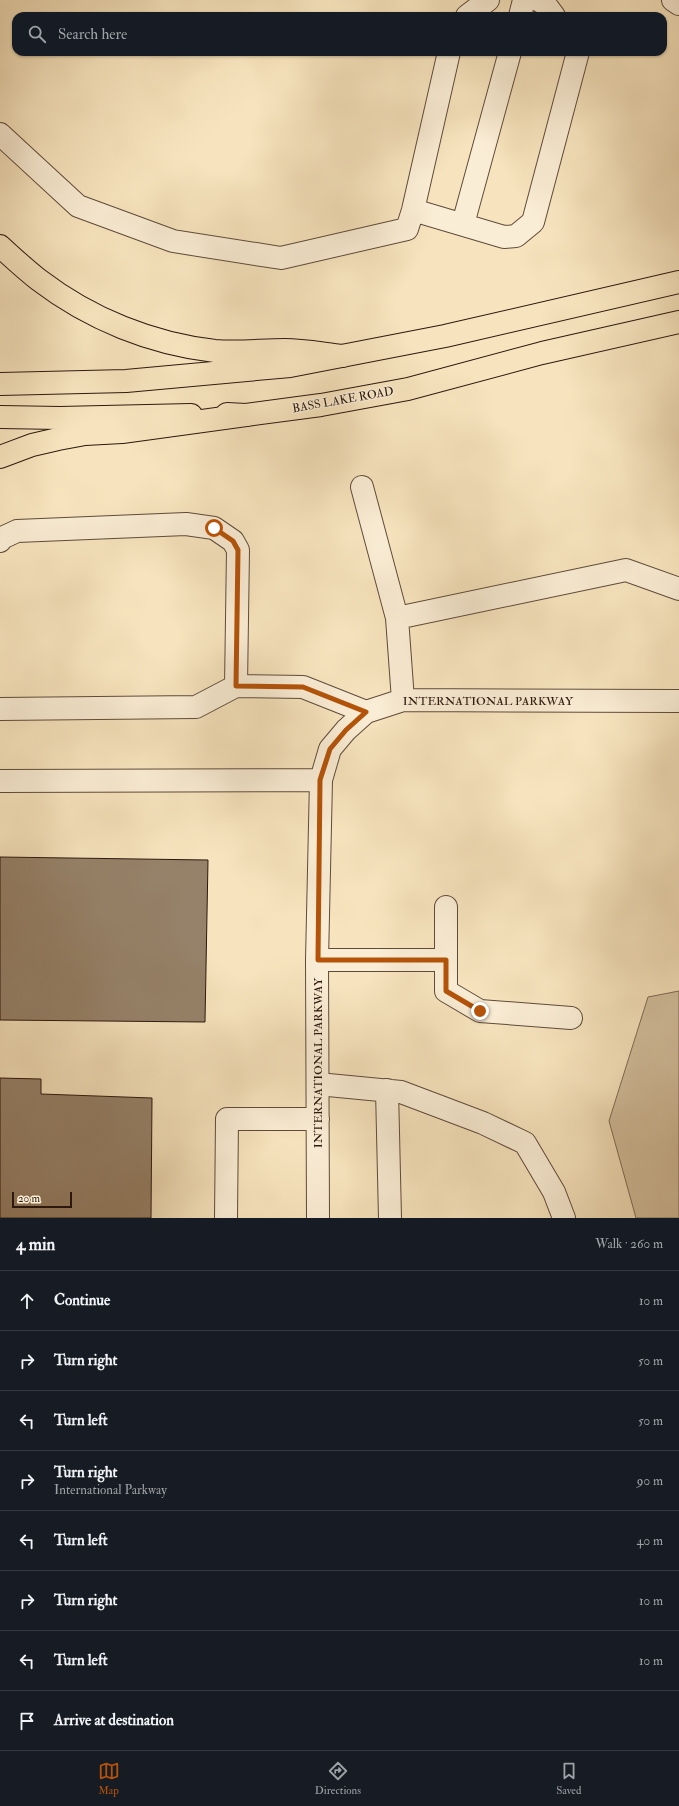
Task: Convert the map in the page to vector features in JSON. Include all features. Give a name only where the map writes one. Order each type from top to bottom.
[{"type":"main road","points":[[0,246],[39,280],[73,304],[119,327],[170,344],[216,351],[250,352],[286,350],[343,356]]},
{"type":"main road","points":[[0,384],[77,383],[183,377],[290,366],[445,336],[679,282]]},
{"type":"main road","name":"BASS LAKE ROAD","points":[[0,417],[60,418],[246,415],[321,405],[408,389],[542,354],[679,322]]},
{"type":"main road","points":[[0,457],[32,445],[85,434],[122,432],[246,415]]},
{"type":"street","points":[[473,12],[488,0]]},
{"type":"street","points":[[521,12],[524,0]]},
{"type":"street","points":[[538,0],[545,4],[551,12]]},
{"type":"street","points":[[673,0],[679,4]]},
{"type":"street","points":[[0,134],[78,206],[173,241],[281,258],[406,229],[413,210],[448,56]]},
{"type":"street","points":[[463,224],[509,56]]},
{"type":"street","points":[[413,210],[504,237],[516,236],[533,222],[577,56]]},
{"type":"street","points":[[362,487],[397,618],[403,700]]},
{"type":"street","points":[[0,541],[2,538],[18,531],[186,524],[214,528],[223,533],[233,541],[238,550],[236,686]]},
{"type":"street","points":[[397,618],[626,570],[679,589]]},
{"type":"street","points":[[0,709],[196,707],[236,686],[303,687],[366,712]]},
{"type":"street","name":"INTERNATIONAL PARKWAY","points":[[318,1218],[320,780],[330,749],[346,730],[366,712],[403,700],[679,701]]},
{"type":"street","points":[[0,781],[320,780]]},
{"type":"street","points":[[446,907],[446,991],[480,1011],[571,1018]]},
{"type":"street","points":[[318,960],[446,960]]},
{"type":"street","points":[[318,1084],[401,1092],[483,1123],[525,1143],[554,1192],[564,1218]]},
{"type":"street","points":[[387,1090],[390,1218]]},
{"type":"street","points":[[226,1218],[227,1119],[318,1119]]},
{"type":"shaded area","points":[[679,991],[679,1218],[636,1218],[609,1121],[648,997]]},
{"type":"building","points":[[0,857],[208,860],[205,1022],[0,1020]]},
{"type":"building","points":[[0,1078],[41,1079],[41,1094],[152,1098],[151,1218],[0,1218]]},
{"type":"route","points":[[214,528],[233,541],[238,550],[236,686],[303,687],[366,712],[346,730],[330,749],[320,780],[318,960],[446,960],[446,991],[480,1011]]}]
